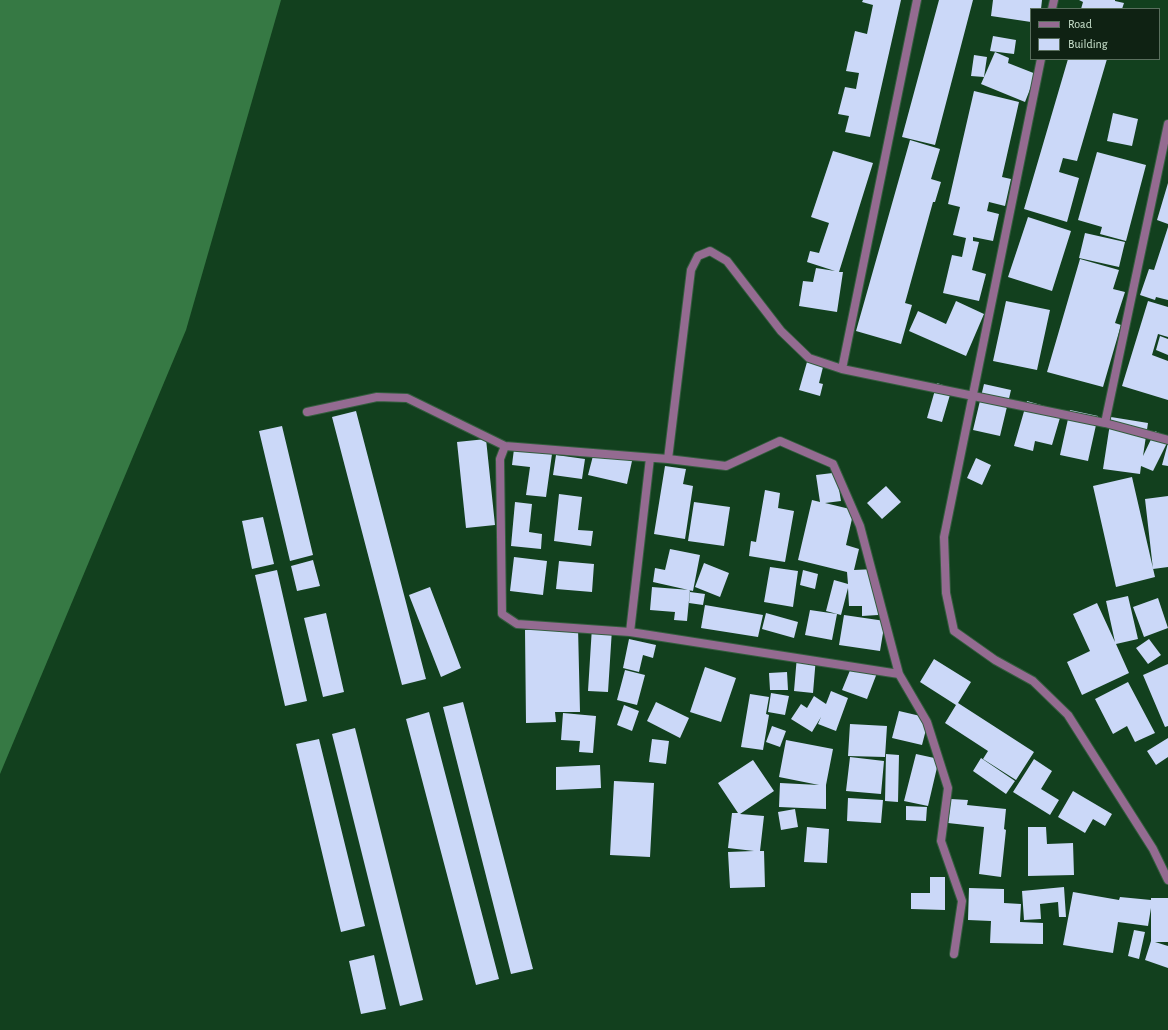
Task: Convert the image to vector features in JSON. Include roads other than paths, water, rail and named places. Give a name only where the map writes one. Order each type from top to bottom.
[{"type":"street","points":[[842,369],[917,0]]},
{"type":"street","points":[[1042,60],[944,537],[946,593],[954,631],[995,660],[1033,681],[1068,715],[1148,843],[1168,880]]},
{"type":"street","points":[[1105,423],[1168,124]]},
{"type":"street","points":[[668,459],[690,270],[698,256],[710,251],[727,261],[781,331],[809,358],[842,369],[1105,423],[1168,440]]},
{"type":"street","points":[[307,412],[377,397],[407,398],[505,446],[668,459],[726,466],[780,441],[833,464],[860,526],[899,674],[926,722],[948,788],[941,842],[962,901],[954,954]]},
{"type":"street","points":[[505,446],[500,459],[502,614],[516,624],[630,632],[899,674]]},
{"type":"street","points":[[630,632],[650,458]]}]
